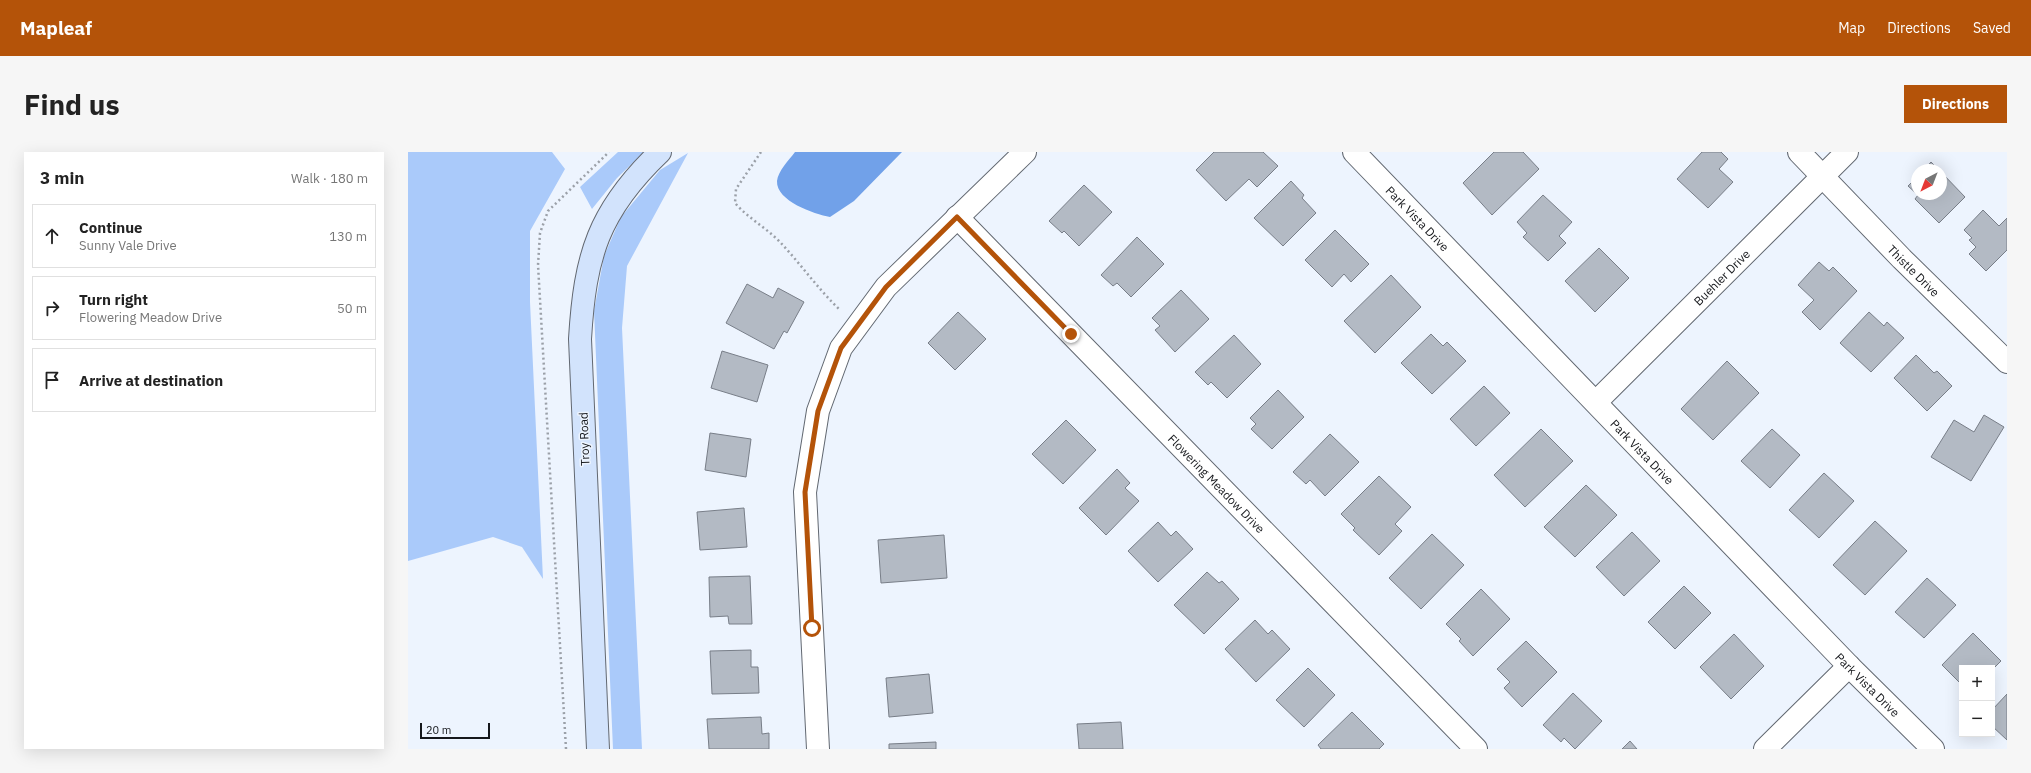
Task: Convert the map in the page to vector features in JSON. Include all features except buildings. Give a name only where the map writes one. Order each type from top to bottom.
[{"type":"street","name":"Troy Road","points":[[598,749],[580,339],[582,301],[594,245],[609,214],[624,191],[660,152]]},
{"type":"street","points":[[818,749],[805,492],[818,411],[841,348],[886,287],[1025,152]]},
{"type":"street","name":"Park Vista Drive","points":[[1354,152],[1849,666],[1933,749]]},
{"type":"street","name":"Thistle Drive","points":[[1799,152],[1902,260],[2007,362]]},
{"type":"street","name":"Buehler Drive","points":[[1596,402],[1847,152]]},
{"type":"street","name":"Flowering Meadow Drive","points":[[957,217],[1476,749]]},
{"type":"street","points":[[1765,749],[1849,666]]},
{"type":"path","points":[[566,749],[538,265],[540,233],[548,211],[608,152]]},
{"type":"path","points":[[761,152],[736,189],[735,203],[744,213],[769,231],[810,279],[839,308]]},
{"type":"shaded area","points":[[408,152],[552,152],[565,169],[530,231],[530,302],[543,579],[522,547],[493,537],[408,561]]},
{"type":"shaded area","points":[[618,152],[644,152],[617,178],[592,209],[580,187]]},
{"type":"shaded area","points":[[795,152],[902,152],[854,201],[830,217],[806,210],[797,205],[783,195],[778,188],[777,181],[779,173]]},
{"type":"shaded area","points":[[688,153],[627,266],[622,328],[642,749],[613,749],[594,311],[604,256],[621,217],[660,170]]},
{"type":"route","points":[[812,628],[805,492],[818,411],[841,348],[886,287],[957,217],[1071,334]]}]
